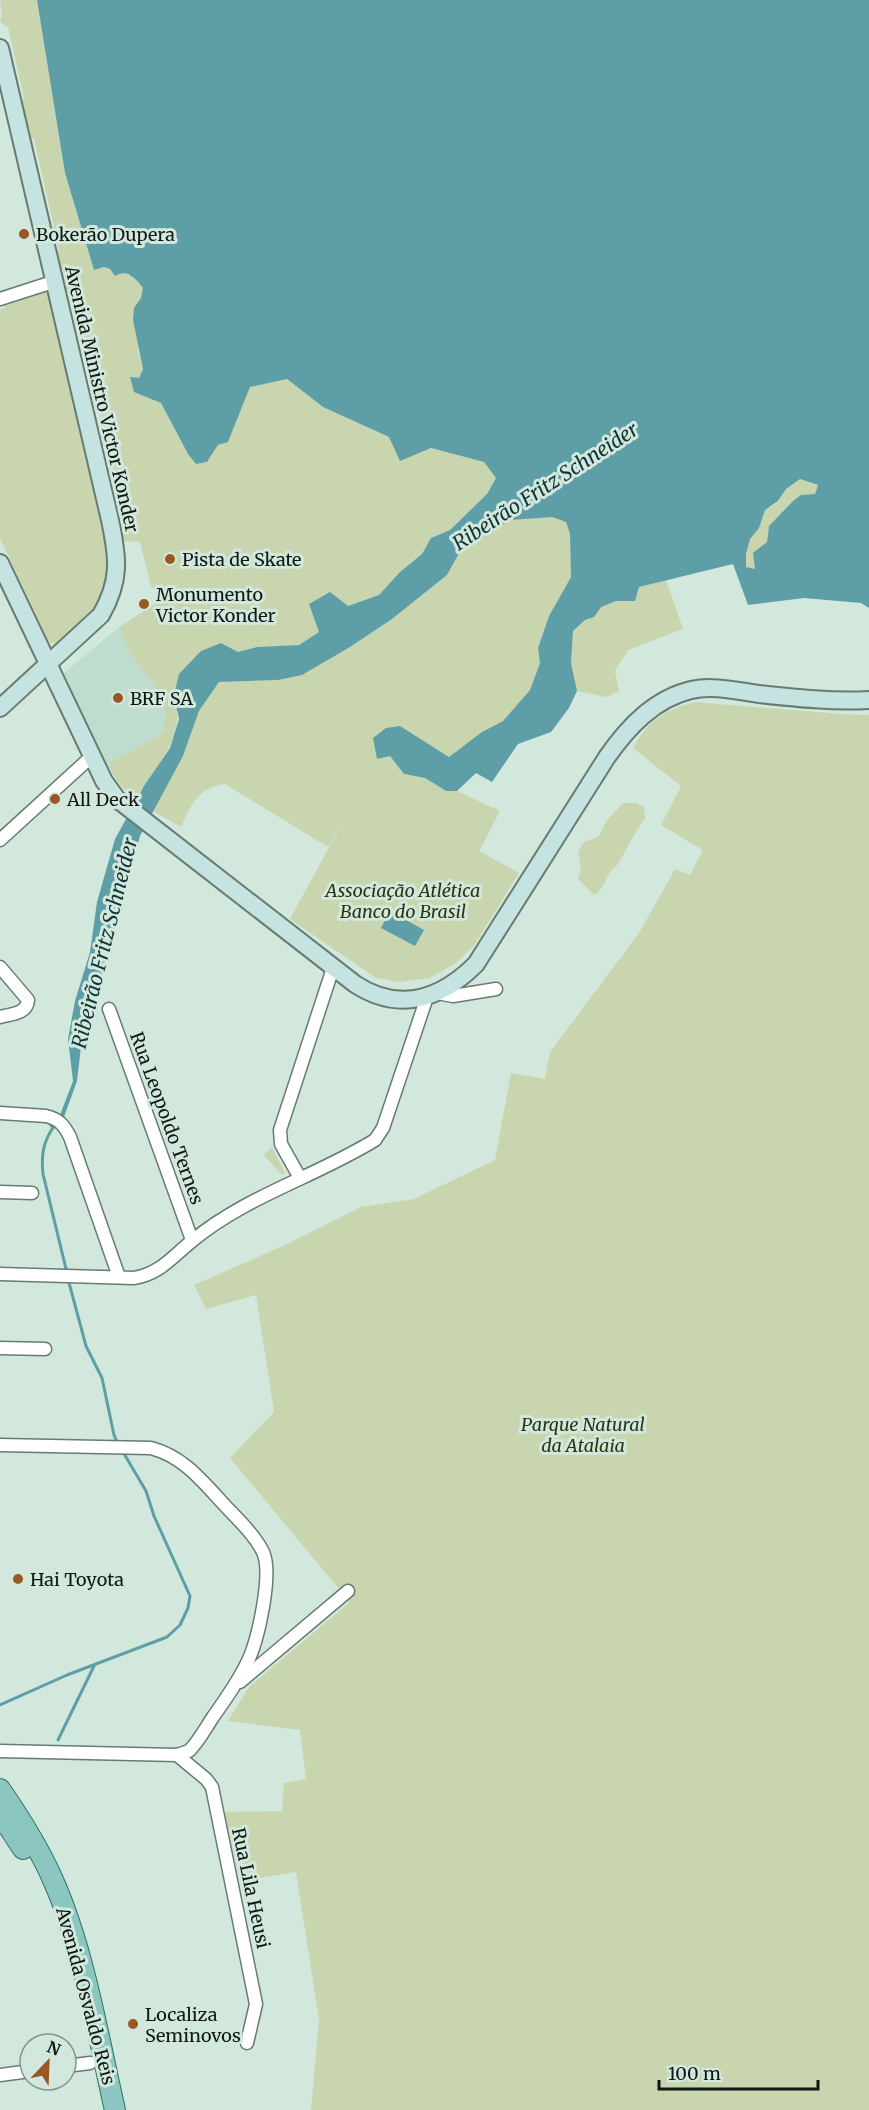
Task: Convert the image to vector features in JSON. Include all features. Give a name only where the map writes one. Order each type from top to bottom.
[{"type":"main road","name":"Avenida Osvaldo Reis","points":[[0,1789],[44,1859],[63,1905],[81,1966],[115,2110]]},
{"type":"main road","name":"Avenida Osvaldo Reis","points":[[0,1814],[19,1840],[52,1911],[64,1950],[102,2110]]},
{"type":"street","name":"Avenida Ministro Victor Konder","points":[[0,48],[115,542],[117,570],[110,599],[100,615],[0,708]]},
{"type":"street","points":[[0,299],[56,281]]},
{"type":"street","points":[[0,563],[92,756],[110,790],[127,808],[360,988],[375,995],[402,1000],[432,995],[453,996],[496,989]]},
{"type":"street","points":[[0,1274],[135,1278],[155,1272],[192,1240],[230,1214],[369,1144],[380,1135],[432,995],[456,982],[476,964],[607,757],[628,729],[649,711],[680,694],[711,688],[810,699],[869,700]]},
{"type":"street","points":[[0,840],[92,756]]},
{"type":"street","points":[[0,967],[28,1000],[22,1011],[0,1017]]},
{"type":"street","points":[[300,1178],[281,1144],[280,1130],[333,968]]},
{"type":"street","name":"Rua Leopoldo Ternes","points":[[109,1009],[192,1240]]},
{"type":"street","points":[[0,1113],[53,1117],[64,1125],[119,1277]]},
{"type":"street","points":[[0,1192],[33,1193]]},
{"type":"street","points":[[0,1348],[45,1349]]},
{"type":"street","points":[[0,1445],[151,1448],[166,1452],[180,1460],[205,1484],[253,1537],[263,1553],[267,1567],[263,1606],[254,1646],[247,1663],[193,1748],[186,1753],[177,1755],[0,1751]]},
{"type":"street","points":[[232,1688],[348,1591]]},
{"type":"street","name":"Rua Lila Heusi","points":[[177,1755],[206,1779],[212,1787],[256,2004],[248,2043]]},
{"type":"street","points":[[78,2064],[90,2062]]},
{"type":"street","points":[[0,2075],[18,2073]]},
{"type":"shaded area","name":"BRF SA","points":[[119,627],[127,648],[144,673],[153,681],[166,714],[162,734],[107,764],[64,673]]},
{"type":"green space","points":[[0,0],[37,0],[65,173],[94,270],[104,267],[124,273],[134,277],[143,288],[138,350],[143,369],[139,378],[130,378],[134,391],[161,403],[188,454],[196,464],[207,462],[218,445],[228,442],[250,387],[287,379],[323,407],[389,437],[484,462],[496,478],[487,494],[450,530],[431,538],[422,554],[400,572],[379,595],[348,606],[319,632],[299,645],[257,647],[238,652],[174,695],[177,724],[173,737],[160,763],[135,800],[119,784],[107,764],[162,734],[166,714],[153,681],[144,673],[127,648],[119,627],[164,598],[164,593],[157,592],[151,587],[140,542],[124,541],[121,533],[124,529],[111,490],[114,475],[74,306],[67,303],[56,258],[59,249],[34,139],[27,136],[20,106],[24,98],[8,27],[0,22],[2,14]]},
{"type":"green space","points":[[41,291],[50,293],[55,306],[52,311],[106,534],[109,536],[109,582],[95,609],[59,643],[48,641],[40,633],[42,628],[0,538],[0,310],[5,308],[4,304]]},
{"type":"green space","points":[[800,479],[818,485],[815,494],[801,495],[769,526],[767,542],[755,570],[746,567],[746,554],[750,539],[759,528],[765,510],[778,502],[786,489]]},
{"type":"green space","name":"Associação Atlética Banco do Brasil","points":[[552,517],[566,522],[570,534],[571,577],[549,616],[538,648],[540,663],[530,690],[503,721],[482,732],[449,757],[400,726],[390,756],[404,774],[425,778],[446,791],[457,791],[500,811],[479,851],[519,873],[473,947],[456,963],[430,978],[399,982],[376,978],[290,919],[346,816],[328,847],[225,784],[202,793],[192,804],[181,827],[153,811],[183,756],[199,711],[219,682],[278,680],[350,647],[392,619],[447,575],[463,546],[493,532],[510,520]]},
{"type":"green space","points":[[666,580],[683,629],[628,650],[615,671],[619,691],[607,697],[577,691],[571,663],[573,631],[585,620],[594,617],[601,607],[616,601],[635,601],[639,587]]},
{"type":"green space","name":"Parque Natural da Atalaia","points":[[695,702],[869,715],[869,2110],[311,2110],[319,2020],[296,1872],[240,1881],[224,1812],[282,1811],[284,1783],[306,1779],[300,1730],[228,1721],[249,1687],[350,1602],[230,1458],[274,1412],[256,1295],[206,1309],[194,1285],[285,1245],[361,1207],[414,1199],[495,1160],[511,1073],[545,1079],[550,1052],[639,933],[675,869],[690,875],[703,850],[661,825],[681,786],[633,748],[651,723],[674,709]]},
{"type":"green space","points":[[623,803],[636,803],[644,807],[645,818],[618,864],[594,895],[578,879],[581,870],[578,851],[585,841],[599,835],[606,822]]},
{"type":"green space","points":[[272,1147],[285,1173],[282,1175],[264,1155]]},
{"type":"water","points":[[37,0],[869,0],[869,608],[861,603],[804,598],[748,605],[733,564],[639,587],[635,601],[616,601],[601,607],[594,617],[585,620],[573,631],[571,663],[577,691],[569,708],[551,732],[518,744],[492,782],[476,773],[457,791],[446,791],[425,778],[404,774],[390,756],[377,759],[373,738],[386,728],[400,726],[449,757],[482,732],[503,721],[530,690],[540,663],[538,648],[549,616],[571,577],[570,534],[566,522],[552,517],[510,520],[493,532],[463,546],[447,575],[392,619],[302,675],[278,680],[219,682],[199,711],[183,756],[140,836],[126,891],[115,920],[99,990],[82,1038],[77,1081],[64,1117],[55,1129],[49,1126],[60,1115],[73,1081],[68,1039],[75,1001],[90,952],[97,902],[115,839],[144,786],[170,748],[179,719],[174,695],[179,674],[201,651],[221,643],[238,652],[257,647],[299,645],[319,632],[309,604],[330,592],[348,606],[379,595],[400,572],[422,554],[431,538],[450,530],[487,494],[496,478],[484,462],[431,448],[400,461],[389,437],[323,407],[287,379],[250,387],[228,442],[218,445],[207,462],[196,464],[188,454],[161,403],[134,392],[130,377],[139,378],[143,369],[133,320],[134,308],[141,298],[143,288],[127,274],[115,276],[110,269],[104,267],[94,270],[65,173]],"holes":[[[800,479],[818,485],[815,494],[801,495],[769,526],[767,542],[753,553],[755,569],[746,567],[746,554],[750,539],[759,528],[765,510],[778,501],[786,489]]]},
{"type":"water","points":[[390,911],[424,930],[415,946],[381,928]]},
{"type":"waterway","name":"Ribeirão Fritz Schneider","points":[[54,1126],[44,1149],[43,1174],[67,1273]]},
{"type":"waterway","name":"Ribeirão Fritz Schneider","points":[[68,1279],[86,1346],[102,1378],[118,1444]]},
{"type":"waterway","name":"Ribeirão Fritz Schneider","points":[[0,1705],[67,1675],[167,1637],[180,1625],[188,1608],[190,1596],[154,1516],[146,1491],[123,1452]]},
{"type":"waterway","points":[[58,1740],[94,1666]]},
{"type":"place","name":"Bokerão Dupera","points":[[24,234]]},
{"type":"place","name":"Pista de Skate","points":[[170,559]]},
{"type":"place","name":"Monumento Victor Konder","points":[[144,604]]},
{"type":"place","name":"BRF SA","points":[[118,698]]},
{"type":"place","name":"All Deck","points":[[55,799]]},
{"type":"place","name":"Hai Toyota","points":[[18,1579]]},
{"type":"place","name":"Localiza Seminovos","points":[[133,2024]]}]
